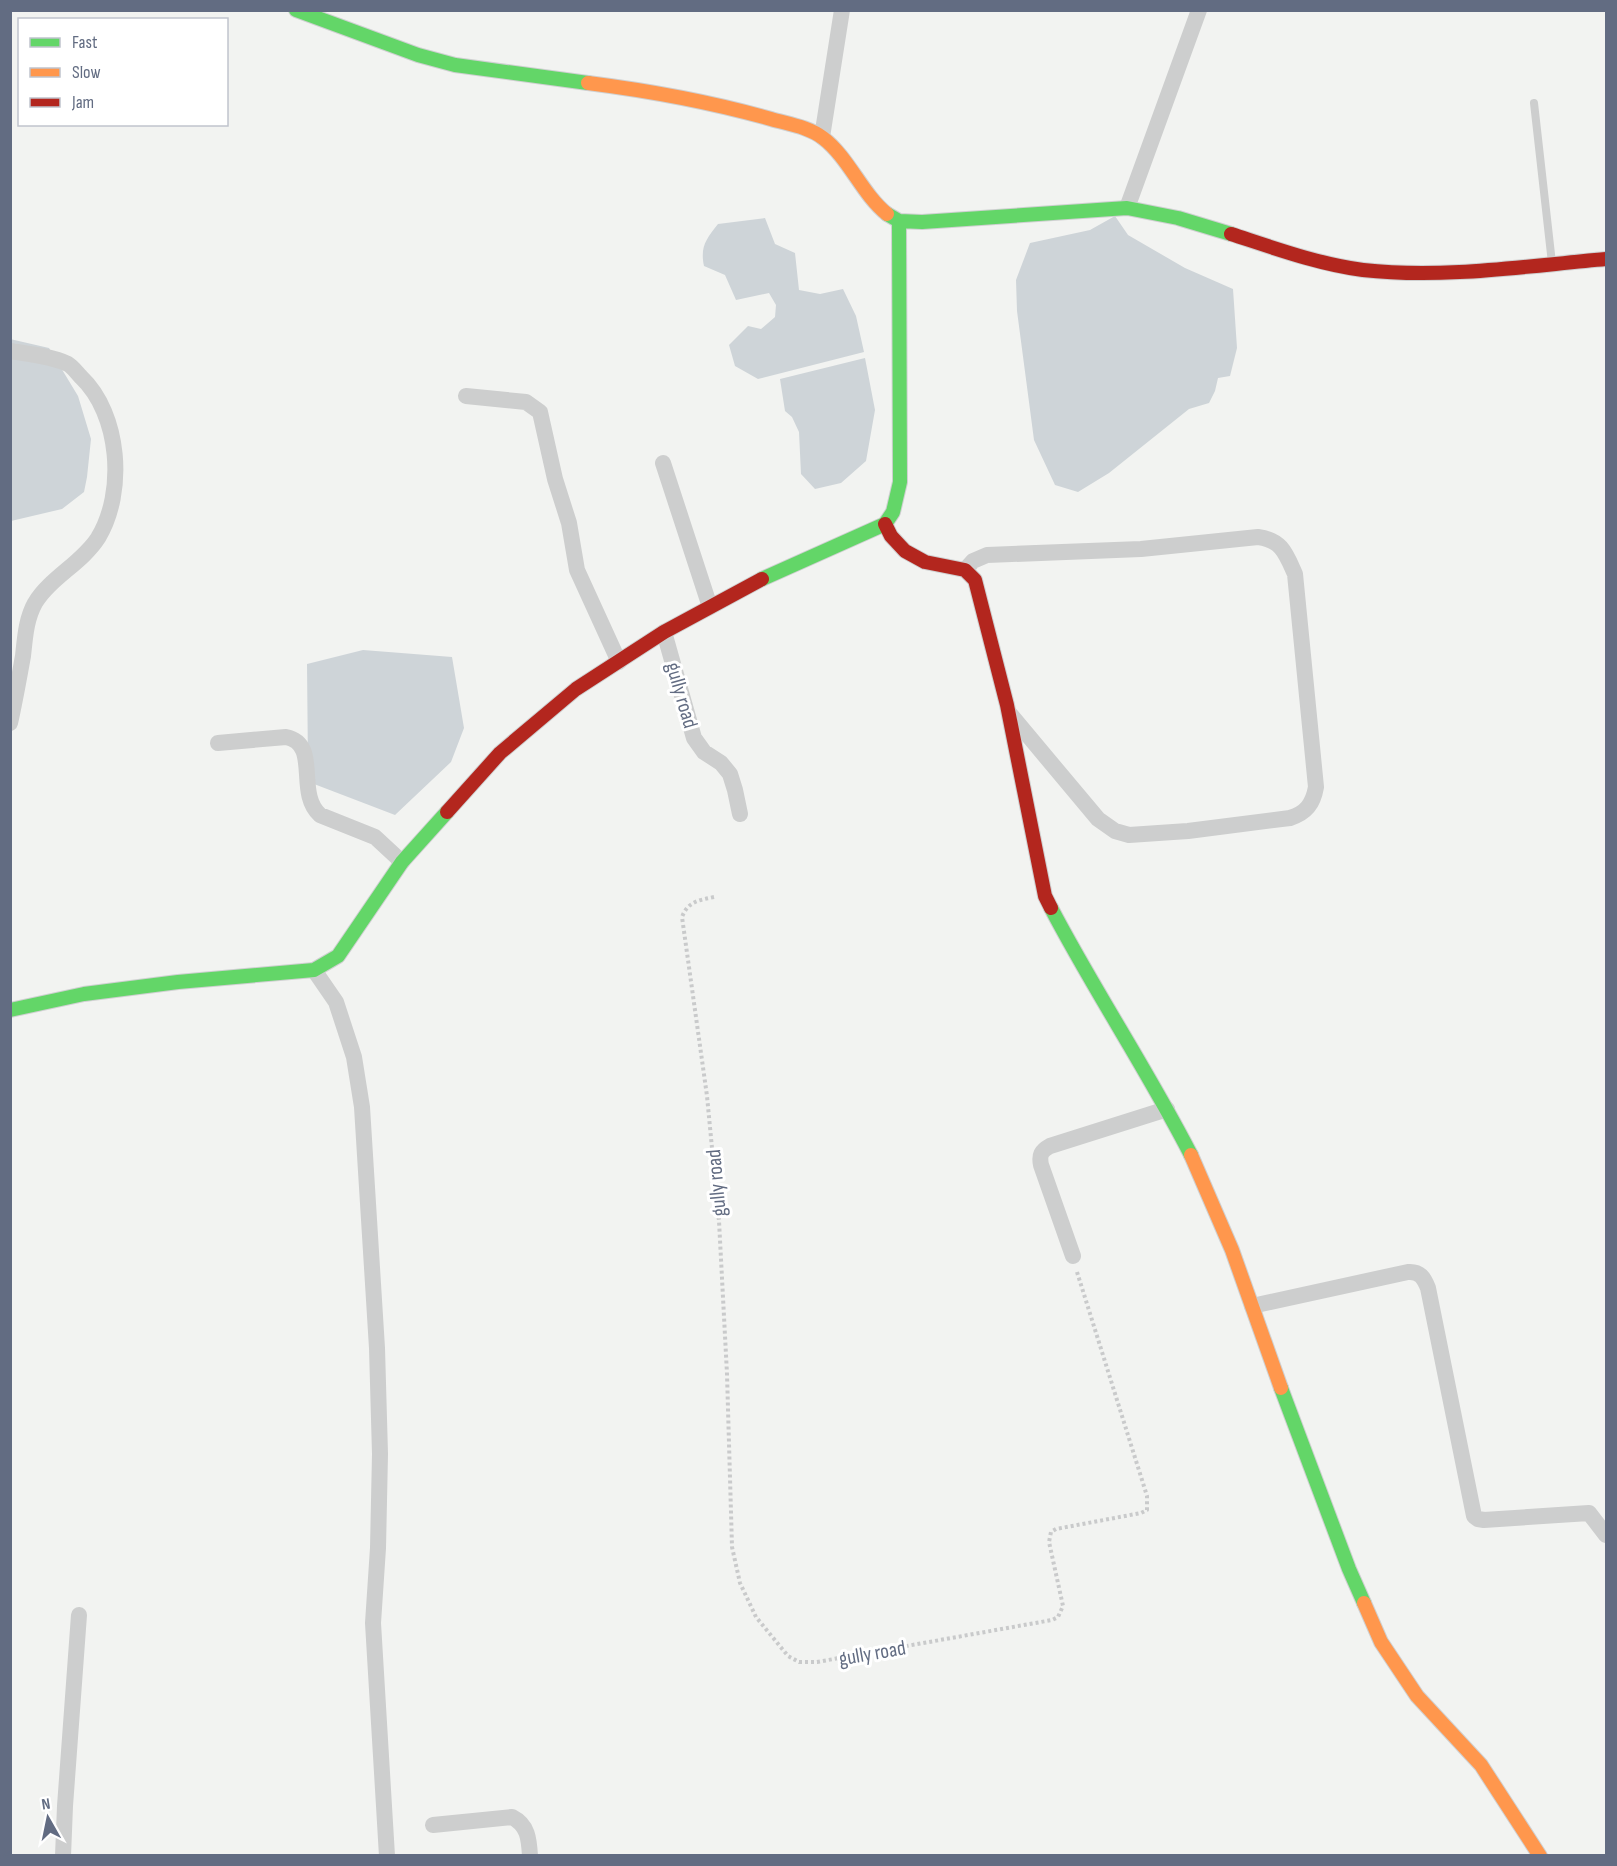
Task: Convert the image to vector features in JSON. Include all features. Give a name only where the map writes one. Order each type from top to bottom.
[{"type":"street","points":[[296,10],[418,55],[455,65],[653,91],[724,106],[804,129],[822,137],[885,213],[899,221],[933,221],[1127,208],[1158,211],[1329,264],[1367,270],[1427,273],[1606,259]]},
{"type":"street","points":[[822,137],[842,10]]},
{"type":"street","points":[[1127,208],[1199,10]]},
{"type":"street","points":[[10,1010],[84,994],[166,983],[314,970],[338,956],[402,862],[500,753],[576,689],[664,632],[748,585],[885,524],[893,512],[900,482],[899,221]]},
{"type":"street","points":[[10,351],[69,364],[91,386],[105,412],[114,448],[114,486],[110,511],[98,538],[82,557],[47,589],[36,602],[28,618],[10,723]]},
{"type":"street","points":[[466,396],[526,402],[540,412],[555,479],[569,523],[577,570],[619,662]]},
{"type":"street","points":[[663,463],[710,607]]},
{"type":"street","points":[[885,524],[891,536],[904,551],[925,562],[965,570],[975,580],[1008,711],[1045,896],[1073,950],[1167,1109],[1191,1155],[1232,1250],[1349,1569],[1382,1642],[1417,1696],[1481,1765],[1539,1855]]},
{"type":"street","points":[[965,570],[973,561],[987,555],[1141,549],[1258,537],[1270,539],[1279,545],[1295,574],[1316,787],[1314,799],[1300,815],[1290,818],[1188,831],[1129,835],[1115,831],[1098,819],[1008,711]]},
{"type":"street","name":"gully road","points":[[664,632],[694,738],[704,752],[721,763],[730,774],[740,814]]},
{"type":"street","points":[[218,743],[286,737],[294,739],[301,744],[304,752],[309,797],[315,811],[375,837],[402,862]]},
{"type":"street","points":[[314,970],[336,1002],[354,1057],[363,1107],[377,1348],[380,1454],[378,1548],[373,1623],[387,1856]]},
{"type":"street","points":[[1073,1256],[1041,1165],[1039,1158],[1042,1150],[1167,1109]]},
{"type":"street","points":[[1252,1306],[1408,1272],[1414,1271],[1420,1274],[1428,1288],[1474,1516],[1484,1520],[1589,1513],[1606,1535]]},
{"type":"street","points":[[63,1856],[79,1615]]},
{"type":"street","points":[[433,1825],[512,1817],[525,1828],[529,1838],[530,1856]]},
{"type":"lane","points":[[1534,103],[1552,263]]},
{"type":"path","name":"gully road","points":[[714,897],[692,902],[685,908],[682,917],[707,1096],[718,1210],[727,1374],[732,1547],[740,1584],[756,1617],[788,1656],[799,1662],[818,1662],[1052,1620],[1062,1612],[1062,1606],[1049,1542],[1051,1532],[1056,1529],[1147,1510],[1147,1496],[1073,1256]]},
{"type":"shaded area","points":[[1115,216],[1128,235],[1185,268],[1233,289],[1237,348],[1230,376],[1218,378],[1209,403],[1189,409],[1109,473],[1078,492],[1055,485],[1034,440],[1017,311],[1016,280],[1030,243],[1090,230]]},
{"type":"shaded area","points":[[765,218],[775,244],[795,253],[799,290],[820,294],[843,289],[856,316],[864,352],[758,379],[735,366],[729,345],[748,326],[761,329],[775,317],[776,305],[769,293],[736,300],[725,275],[704,266],[704,248],[707,239],[718,224]]},
{"type":"shaded area","points":[[10,339],[49,348],[78,396],[91,439],[84,492],[62,509],[11,521]]},
{"type":"shaded area","points":[[865,358],[875,410],[866,461],[841,483],[815,489],[801,474],[799,432],[792,417],[785,411],[780,379]]},
{"type":"shaded area","points":[[363,650],[452,657],[464,728],[451,762],[395,815],[314,784],[308,766],[307,664]]},
{"type":"traffic: fast","points":[[296,10],[418,55],[455,65],[588,83]]},
{"type":"traffic: fast","points":[[887,214],[899,221],[922,222],[1127,208],[1178,218],[1231,234]]},
{"type":"traffic: fast","points":[[762,579],[885,524],[893,512],[900,482],[899,221]]},
{"type":"traffic: fast","points":[[10,1010],[84,994],[178,982],[314,970],[338,956],[402,862],[447,812]]},
{"type":"traffic: fast","points":[[1051,908],[1191,1155]]},
{"type":"traffic: fast","points":[[1281,1388],[1364,1603]]},
{"type":"traffic: slow","points":[[588,83],[703,102],[811,131],[832,146],[878,206],[887,214]]},
{"type":"traffic: slow","points":[[1191,1155],[1232,1250],[1281,1388]]},
{"type":"traffic: slow","points":[[1364,1603],[1381,1642],[1417,1696],[1481,1765],[1540,1856]]},
{"type":"traffic: jam","points":[[1231,234],[1296,255],[1363,270],[1454,272],[1606,259]]},
{"type":"traffic: jam","points":[[885,524],[891,536],[905,551],[925,562],[965,570],[975,580],[1007,705],[1045,896],[1051,908]]},
{"type":"traffic: jam","points":[[447,812],[500,753],[576,689],[664,632],[762,579]]}]
